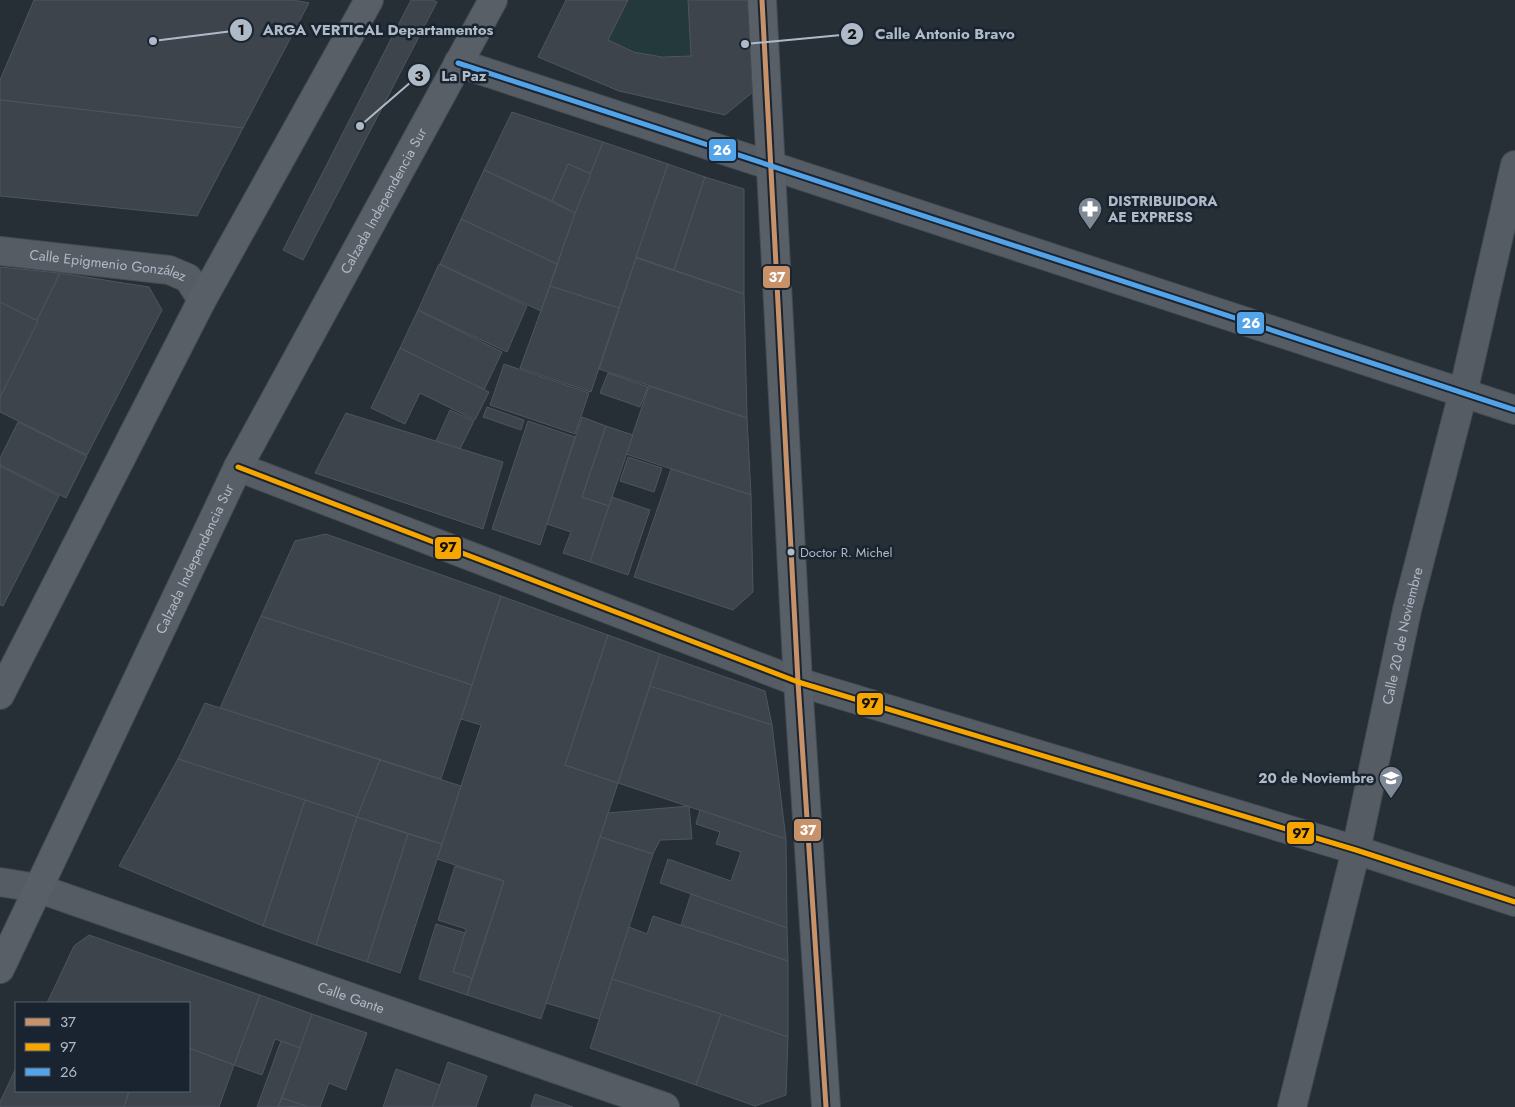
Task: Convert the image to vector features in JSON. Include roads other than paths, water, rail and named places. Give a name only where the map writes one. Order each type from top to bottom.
[{"type":"main road","points":[[0,695],[202,300],[369,0]]},
{"type":"main road","name":"Calzada Independencia Sur","points":[[0,969],[238,467],[493,0]]},
{"type":"main road","points":[[762,0],[798,682],[826,1107]]},
{"type":"street","points":[[458,63],[1515,410]]},
{"type":"street","name":"Calle 20 de Noviembre","points":[[1292,1107],[1356,850],[1407,610],[1463,393],[1515,165]]},
{"type":"street","name":"Calle Epigmenio González","points":[[0,251],[169,270],[188,278],[202,300]]},
{"type":"street","points":[[238,467],[798,682],[1356,850],[1515,902]]},
{"type":"street","name":"Calle Gante","points":[[0,882],[37,888],[665,1107]]},
{"type":"place","name":"ARGA VERTICAL Departamentos","points":[[153,41]]},
{"type":"place","name":"Calle Antonio Bravo","points":[[745,44]]},
{"type":"place","name":"La Paz","points":[[360,126]]},
{"type":"place","name":"DISTRIBUIDORA AE EXPRESS","points":[[1090,230]]},
{"type":"place","name":"Doctor R. Michel","points":[[791,552]]},
{"type":"place","name":"20 de Noviembre","points":[[1391,799]]}]
